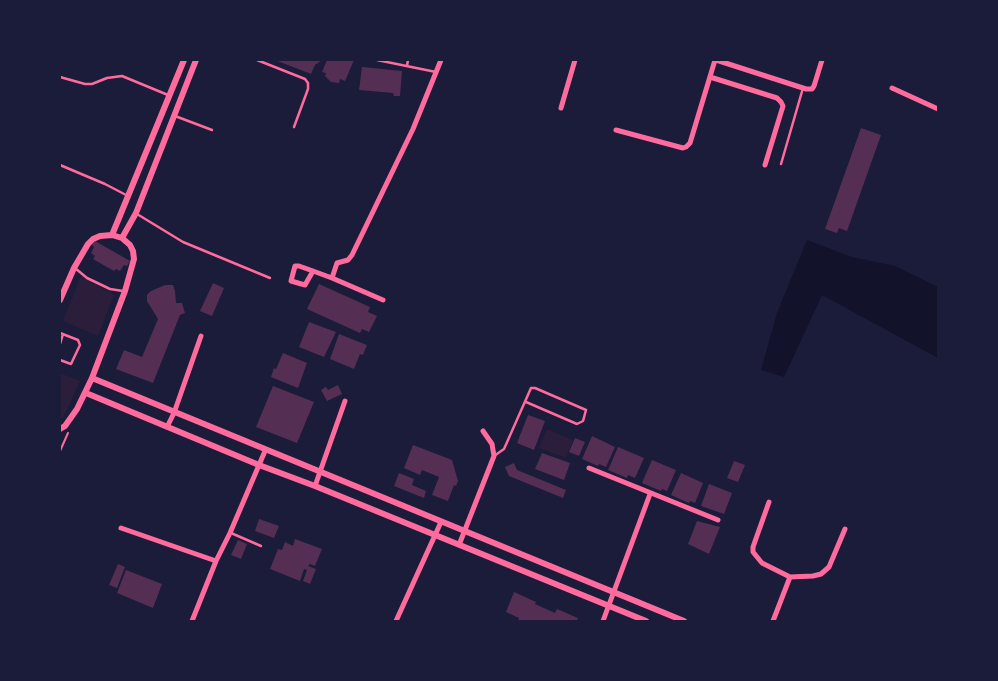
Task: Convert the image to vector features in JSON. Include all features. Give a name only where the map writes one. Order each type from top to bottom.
[{"type":"street","points":[[112,235],[184,60]]},
{"type":"street","points":[[122,238],[136,213],[196,60]]},
{"type":"street","points":[[332,278],[337,263],[348,260],[352,254],[413,129],[441,60]]},
{"type":"street","points":[[561,108],[575,60]]},
{"type":"street","points":[[616,130],[683,148],[686,147],[690,143],[715,60],[803,88],[812,89],[822,60]]},
{"type":"street","points":[[710,77],[777,98],[781,102],[783,106],[765,165]]},
{"type":"street","points":[[892,88],[938,109]]},
{"type":"street","points":[[60,300],[74,268],[93,239],[112,235],[122,238],[130,244],[134,259],[125,291],[86,393],[66,426],[60,429]]},
{"type":"street","points":[[313,271],[305,285],[291,280],[295,266],[299,266],[313,271],[332,278],[384,300]]},
{"type":"street","points":[[167,427],[201,336]]},
{"type":"street","points":[[92,378],[684,621]]},
{"type":"street","points":[[86,393],[646,621]]},
{"type":"street","points":[[315,486],[344,400]]},
{"type":"street","points":[[459,544],[494,456],[492,444],[483,431]]},
{"type":"street","points":[[192,621],[265,450]]},
{"type":"street","points":[[589,468],[718,520]]},
{"type":"street","points":[[603,621],[650,494]]},
{"type":"street","points":[[769,502],[753,547],[753,552],[762,563],[790,577],[813,576],[821,574],[830,567],[845,529]]},
{"type":"street","points":[[396,621],[442,522]]},
{"type":"street","points":[[121,528],[216,561]]},
{"type":"street","points":[[773,621],[790,577]]},
{"type":"lane","points":[[257,60],[304,79],[308,83],[308,89],[294,127]]},
{"type":"lane","points":[[377,60],[436,72]]},
{"type":"lane","points":[[406,66],[408,60]]},
{"type":"lane","points":[[60,77],[92,84],[112,77],[122,76],[170,95]]},
{"type":"lane","points":[[781,164],[803,88]]},
{"type":"lane","points":[[173,115],[212,130]]},
{"type":"lane","points":[[60,165],[105,184],[129,197]]},
{"type":"lane","points":[[136,213],[183,242],[270,278]]},
{"type":"lane","points":[[74,268],[87,278],[110,289],[125,291]]},
{"type":"lane","points":[[60,344],[62,334],[78,340],[80,345],[71,364],[60,360]]},
{"type":"lane","points":[[494,456],[504,450],[531,388],[586,410],[583,420],[577,424],[526,402]]},
{"type":"lane","points":[[230,532],[261,546]]},
{"type":"shaded area","points":[[807,240],[852,257],[895,266],[938,287],[938,358],[822,295],[784,377],[761,370],[777,313]]},
{"type":"shaded area","points":[[81,276],[114,295],[98,336],[63,321]]},
{"type":"shaded area","points":[[60,373],[80,381],[60,421]]},
{"type":"shaded area","points":[[547,429],[573,440],[566,458],[539,448]]},
{"type":"building","points":[[275,60],[322,60],[315,65],[311,74]]},
{"type":"building","points":[[327,60],[354,60],[345,81],[340,79],[339,83],[331,82],[325,76],[326,73],[322,72]]},
{"type":"building","points":[[362,67],[402,71],[400,96],[394,96],[393,93],[359,90]]},
{"type":"building","points":[[861,128],[881,135],[847,231],[839,228],[837,233],[825,229]]},
{"type":"building","points":[[95,241],[130,261],[127,266],[124,265],[120,271],[116,269],[114,271],[93,259],[95,256],[91,253],[94,247],[92,245]]},
{"type":"building","points":[[213,283],[224,288],[212,316],[200,311]]},
{"type":"building","points":[[319,284],[370,307],[368,312],[377,316],[369,332],[362,329],[360,333],[307,309]]},
{"type":"building","points":[[165,285],[173,285],[176,303],[182,303],[185,313],[180,315],[153,383],[116,369],[124,350],[142,357],[158,319],[147,301],[147,295],[151,291]]},
{"type":"building","points":[[309,322],[336,332],[324,357],[299,347]]},
{"type":"building","points":[[339,334],[367,345],[363,355],[360,354],[354,369],[330,359]]},
{"type":"building","points":[[283,353],[307,363],[298,388],[271,377]]},
{"type":"building","points":[[338,385],[342,394],[327,401],[321,390],[326,387],[328,390]]},
{"type":"building","points":[[273,386],[314,402],[297,443],[256,427]]},
{"type":"building","points":[[528,415],[545,421],[534,450],[517,443]]},
{"type":"building","points":[[592,436],[615,447],[606,467],[599,464],[598,466],[582,459]]},
{"type":"building","points":[[575,438],[585,442],[579,456],[569,452]]},
{"type":"building","points":[[413,445],[452,460],[458,481],[456,486],[454,485],[448,501],[432,495],[439,477],[422,470],[420,475],[404,468]]},
{"type":"building","points":[[618,447],[644,458],[635,478],[628,475],[627,478],[608,470]]},
{"type":"building","points":[[542,453],[570,463],[564,480],[535,469]]},
{"type":"building","points":[[652,460],[676,470],[667,491],[662,489],[661,491],[642,483]]},
{"type":"building","points":[[734,461],[745,465],[738,482],[727,478]]},
{"type":"building","points":[[514,463],[517,470],[566,490],[563,498],[509,476],[505,467]]},
{"type":"building","points":[[399,473],[414,479],[412,485],[426,491],[424,498],[394,486]]},
{"type":"building","points":[[681,473],[703,483],[695,503],[690,501],[689,503],[671,495]]},
{"type":"building","points":[[709,484],[732,493],[724,514],[701,506]]},
{"type":"building","points":[[259,519],[279,526],[274,538],[255,531]]},
{"type":"building","points":[[697,521],[720,527],[709,554],[688,544]]},
{"type":"building","points":[[295,539],[322,549],[315,566],[310,564],[308,566],[316,569],[310,584],[303,581],[307,570],[304,569],[300,581],[270,569],[278,549],[282,550],[285,542],[293,546]]},
{"type":"building","points":[[238,540],[247,544],[241,559],[231,555]]},
{"type":"building","points":[[118,564],[125,567],[117,588],[109,585]]},
{"type":"building","points":[[126,570],[162,584],[153,608],[117,593]]},
{"type":"building","points":[[514,592],[555,613],[557,609],[578,618],[577,621],[518,621],[519,618],[506,612]]}]
